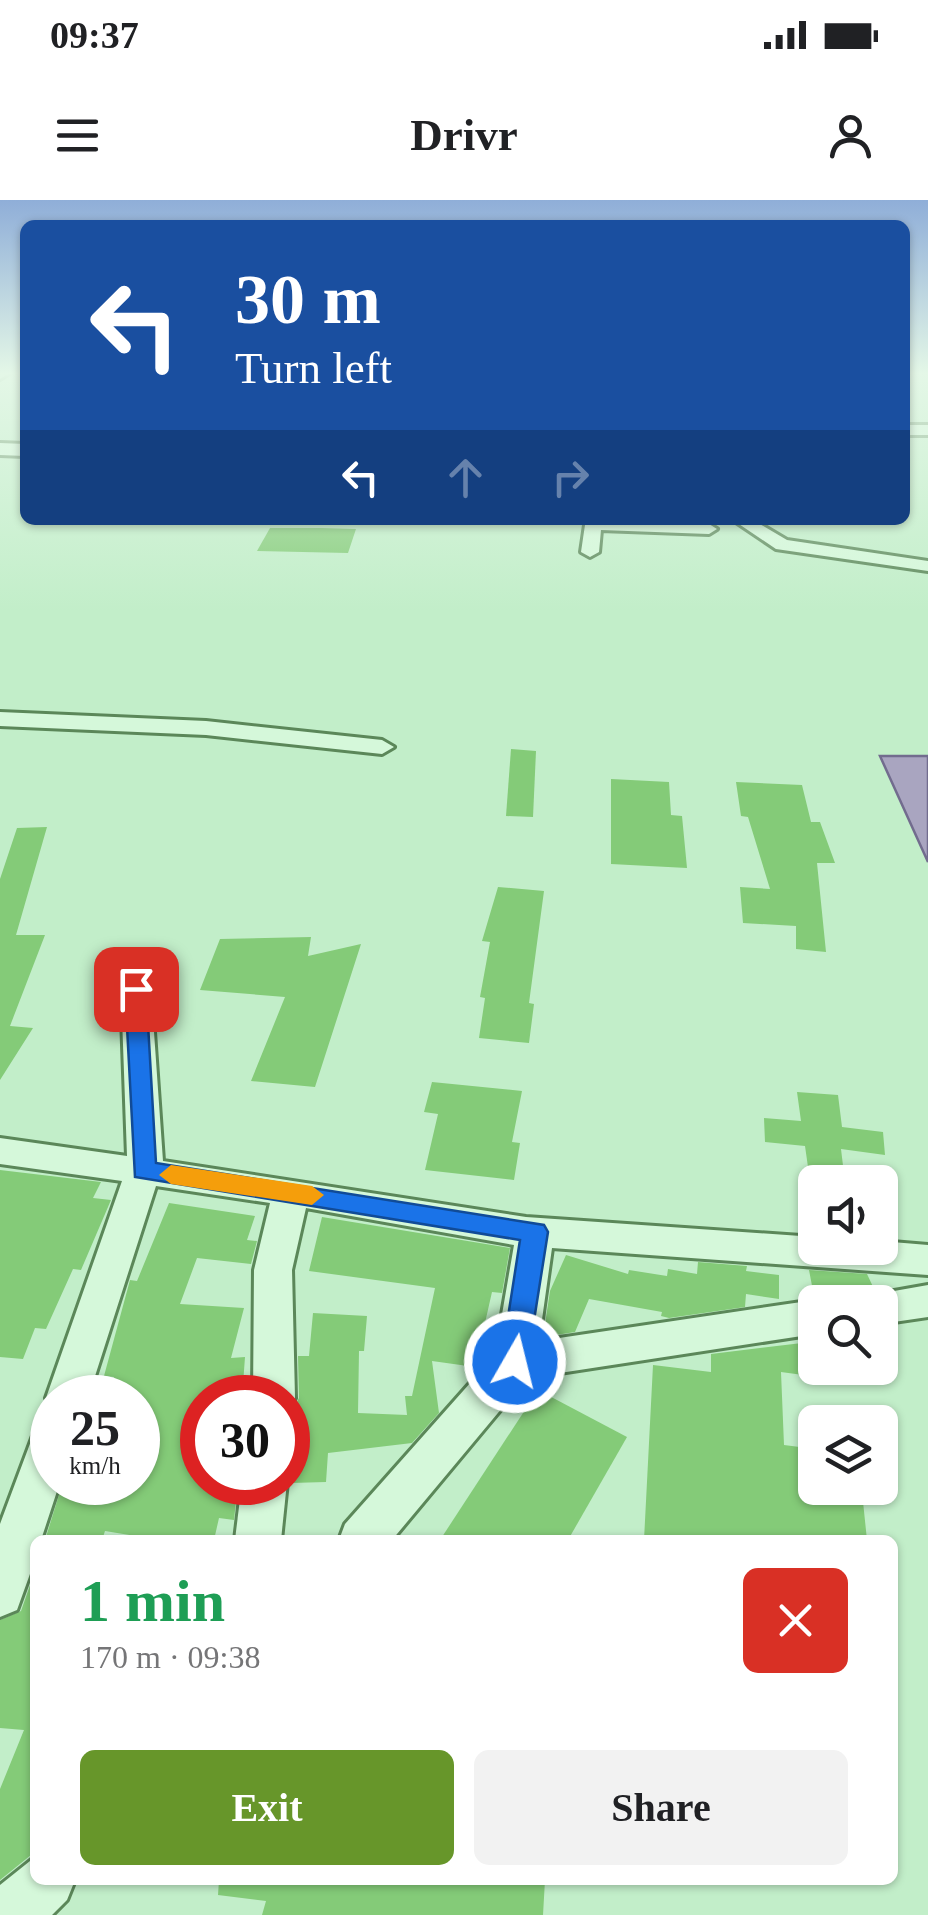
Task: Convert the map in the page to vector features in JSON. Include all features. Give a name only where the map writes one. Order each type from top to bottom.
[{"type":"street","points":[[590,552],[594,526],[707,530],[727,525]]},
{"type":"street","points":[[750,525],[782,545],[928,566]]},
{"type":"street","points":[[0,719],[206,728],[382,746]]},
{"type":"street","points":[[74,1375],[144,1171],[136,989]]},
{"type":"street","points":[[0,1150],[534,1232],[928,1260]]},
{"type":"street","points":[[274,1375],[273,1270],[291,1192]]},
{"type":"street","points":[[366,1535],[515,1362],[534,1232]]},
{"type":"street","points":[[898,1305],[928,1301]]},
{"type":"street","points":[[515,1362],[798,1320]]},
{"type":"street","points":[[0,1593],[30,1504]]},
{"type":"street","points":[[259,1535],[262,1505]]},
{"type":"street","points":[[12,1915],[42,1885]]},
{"type":"shaded area","points":[[880,756],[928,756],[928,862]]},
{"type":"building","points":[[270,528],[356,529],[348,553],[257,551]]},
{"type":"building","points":[[511,749],[536,751],[533,817],[506,816]]},
{"type":"building","points":[[611,779],[669,782],[671,815],[682,816],[687,868],[611,864]]},
{"type":"building","points":[[736,782],[802,785],[811,822],[820,822],[835,863],[817,863],[826,952],[796,949],[796,926],[743,923],[740,887],[770,889],[748,817],[741,816]]},
{"type":"building","points":[[47,827],[16,935],[45,935],[10,1026],[33,1028],[0,1080],[0,879],[17,828]]},
{"type":"building","points":[[498,887],[544,891],[529,1003],[534,1004],[529,1043],[479,1038],[485,998],[480,997],[490,942],[482,941]]},
{"type":"building","points":[[311,937],[308,956],[361,944],[315,1087],[251,1081],[285,997],[200,990],[220,939]]},
{"type":"building","points":[[432,1082],[522,1091],[512,1142],[520,1143],[514,1180],[425,1170],[438,1114],[424,1112]]},
{"type":"building","points":[[797,1092],[838,1095],[842,1127],[883,1132],[885,1155],[841,1149],[843,1165],[808,1165],[805,1146],[765,1142],[764,1118],[801,1121]]},
{"type":"building","points":[[0,1170],[101,1182],[93,1198],[111,1200],[81,1270],[73,1269],[46,1329],[35,1328],[23,1359],[0,1357]]},
{"type":"building","points":[[169,1203],[255,1216],[247,1240],[257,1241],[251,1264],[197,1258],[180,1304],[244,1308],[231,1358],[245,1357],[244,1375],[180,1375],[180,1505],[236,1505],[234,1520],[219,1518],[215,1535],[129,1535],[105,1531],[104,1535],[47,1535],[56,1505],[160,1505],[160,1375],[104,1375],[130,1280],[137,1281]]},
{"type":"building","points":[[322,1217],[510,1248],[502,1293],[492,1292],[475,1367],[432,1361],[439,1413],[412,1443],[328,1453],[326,1482],[310,1482],[310,1375],[298,1375],[298,1356],[309,1356],[313,1313],[367,1316],[364,1351],[359,1351],[358,1413],[407,1415],[405,1396],[412,1396],[435,1288],[309,1271]]},
{"type":"building","points":[[566,1255],[628,1274],[629,1270],[667,1276],[668,1269],[697,1274],[698,1262],[747,1266],[746,1271],[779,1275],[779,1299],[746,1294],[745,1307],[669,1318],[661,1316],[662,1312],[589,1299],[575,1332],[543,1337],[550,1291]]},
{"type":"building","points":[[809,1270],[867,1274],[872,1285],[812,1285]]},
{"type":"building","points":[[798,1343],[798,1374],[781,1372],[784,1445],[798,1447],[798,1505],[863,1505],[866,1535],[644,1535],[653,1365],[711,1372],[711,1354]]},
{"type":"building","points":[[538,1390],[627,1437],[571,1535],[443,1535]]},
{"type":"building","points":[[30,1585],[30,1856],[0,1880],[0,1789],[24,1730],[0,1728],[0,1620],[21,1611]]},
{"type":"building","points":[[219,1885],[545,1885],[543,1915],[262,1915],[266,1901],[218,1895]]},
{"type":"slow traffic","points":[[171,1175],[312,1195]]},
{"type":"route","points":[[136,989],[144,1171],[534,1232],[515,1362]]}]
